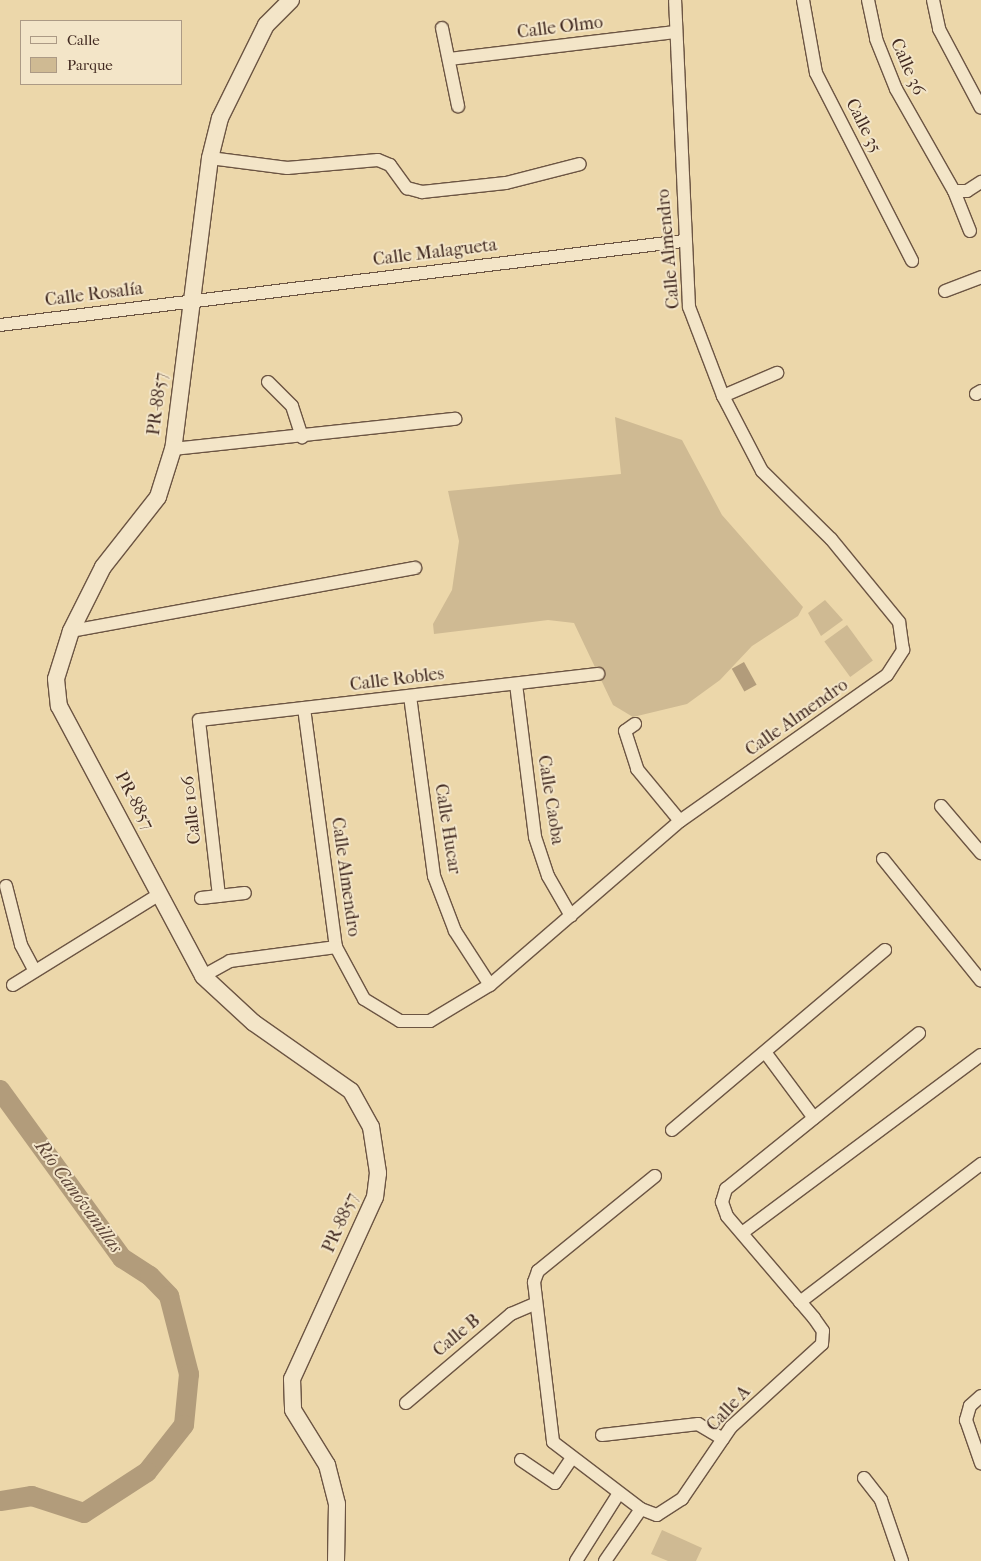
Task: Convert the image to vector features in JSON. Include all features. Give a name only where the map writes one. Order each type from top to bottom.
[{"type":"street","name":"PR-8857","points":[[291,0],[266,25],[220,118],[210,158],[173,449],[158,497],[102,567],[71,631],[56,679],[59,706],[122,818],[158,895],[203,976],[254,1023],[351,1091],[371,1127],[378,1173],[375,1197],[292,1378],[293,1410],[327,1465],[337,1504],[336,1561]]},
{"type":"street","name":"Calle Almendro","points":[[304,708],[336,947],[364,999],[400,1021],[430,1021],[490,985],[680,822],[887,676],[903,650],[898,622],[831,540],[762,471],[723,396],[689,307],[683,241],[675,0]]},
{"type":"street","name":"Calle 35","points":[[803,0],[816,73],[912,261]]},
{"type":"street","name":"Calle 36","points":[[868,0],[876,39],[896,89],[954,191],[970,231]]},
{"type":"street","points":[[933,0],[939,29],[981,108]]},
{"type":"street","points":[[442,28],[458,106]]},
{"type":"street","name":"Calle Olmo","points":[[449,59],[675,32]]},
{"type":"street","points":[[210,158],[287,168],[378,160],[390,165],[407,188],[422,192],[506,183],[580,164]]},
{"type":"street","points":[[954,191],[967,191],[981,182]]},
{"type":"street","name":"Calle Malagueta","points":[[192,301],[683,241]]},
{"type":"street","points":[[945,291],[981,277]]},
{"type":"street","name":"Calle Rosalía","points":[[0,325],[192,301]]},
{"type":"street","points":[[723,396],[777,373]]},
{"type":"street","points":[[268,382],[292,406],[302,437]]},
{"type":"street","points":[[173,449],[302,437],[455,419]]},
{"type":"street","points":[[71,631],[415,568]]},
{"type":"street","name":"Calle Robles","points":[[199,720],[598,674]]},
{"type":"street","name":"Calle Caoba","points":[[516,684],[535,837],[548,876],[571,916]]},
{"type":"street","name":"Calle Hucar","points":[[410,696],[434,876],[455,931],[490,985]]},
{"type":"street","name":"Calle 106","points":[[199,720],[219,896]]},
{"type":"street","points":[[635,724],[625,731],[637,768],[680,822]]},
{"type":"street","points":[[941,806],[981,853]]},
{"type":"street","points":[[883,859],[981,982]]},
{"type":"street","points":[[6,886],[21,945],[34,969]]},
{"type":"street","points":[[201,898],[245,893]]},
{"type":"street","points":[[13,985],[34,969],[158,895]]},
{"type":"street","points":[[203,976],[230,961],[336,947]]},
{"type":"street","points":[[672,1130],[885,950]]},
{"type":"street","name":"Calle A","points":[[655,1176],[538,1271],[535,1304],[553,1442],[641,1509],[657,1515],[670,1510],[723,1439],[822,1344],[823,1330],[742,1234],[722,1202],[726,1189],[919,1033]]},
{"type":"street","points":[[765,1052],[814,1118]]},
{"type":"street","points":[[742,1234],[981,1056]]},
{"type":"street","points":[[800,1302],[981,1164]]},
{"type":"street","name":"Calle B","points":[[406,1403],[511,1314],[535,1304]]},
{"type":"street","points":[[981,1396],[970,1406],[966,1420],[981,1463]]},
{"type":"street","points":[[602,1435],[698,1424],[723,1439]]},
{"type":"street","points":[[521,1460],[555,1483],[572,1458]]},
{"type":"street","points":[[864,1478],[881,1500],[902,1561]]},
{"type":"street","points":[[576,1561],[619,1493]]},
{"type":"street","points":[[605,1561],[641,1509]]},
{"type":"green space","points":[[615,417],[682,440],[722,515],[803,607],[798,616],[752,646],[720,680],[687,704],[633,717],[613,705],[574,623],[548,620],[434,634],[433,624],[452,590],[459,541],[448,491],[621,474]]},
{"type":"green space","points":[[825,600],[843,620],[821,636],[808,613]]},
{"type":"green space","points":[[847,625],[873,661],[850,677],[824,641]]},
{"type":"green space","points":[[662,1530],[702,1548],[696,1561],[668,1561],[651,1554]]},
{"type":"shaded area","points":[[744,662],[757,685],[744,692],[732,669]]},
{"type":"waterway","name":"Río Canóvanillas","points":[[0,1090],[122,1258],[150,1276],[169,1296],[189,1374],[184,1425],[147,1472],[84,1513],[32,1496],[0,1501]]}]
